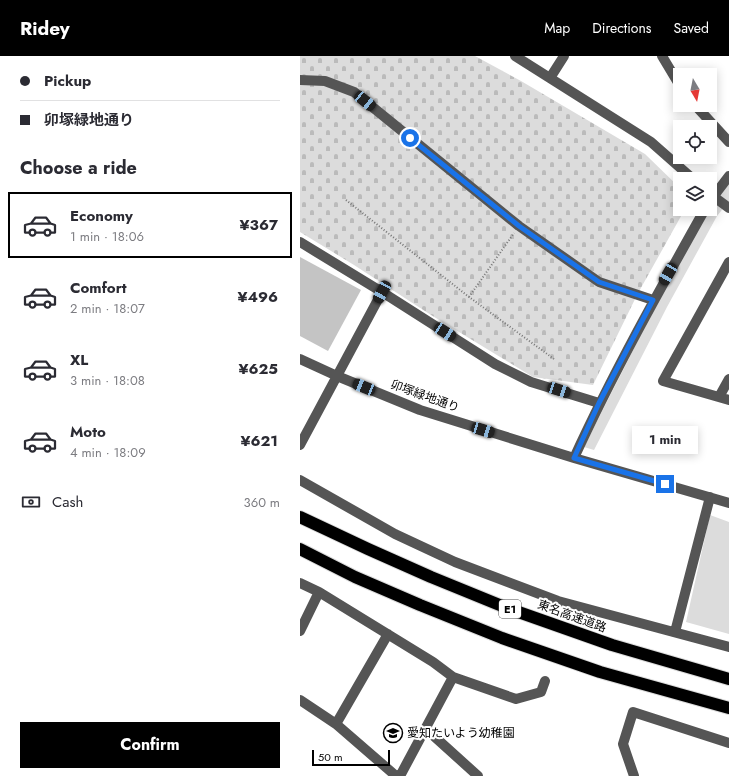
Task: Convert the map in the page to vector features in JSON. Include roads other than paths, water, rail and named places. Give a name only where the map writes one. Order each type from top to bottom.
[{"type":"highway","name":"東名高速道路","points":[[300,517],[382,556],[507,608],[612,645],[729,679]]},
{"type":"highway","name":"E1","points":[[300,549],[355,577],[502,638],[600,672],[729,708]]},
{"type":"street","points":[[515,56],[651,142],[685,172]]},
{"type":"street","points":[[550,78],[564,56]]},
{"type":"street","points":[[662,56],[673,74]]},
{"type":"street","points":[[300,80],[325,81],[354,92],[519,226],[599,282],[653,300]]},
{"type":"street","points":[[701,112],[729,142]]},
{"type":"street","points":[[717,190],[729,176]]},
{"type":"street","points":[[717,201],[729,208]]},
{"type":"street","points":[[574,458],[599,403],[653,300],[702,216]]},
{"type":"street","points":[[300,242],[495,364],[532,382],[599,403]]},
{"type":"street","points":[[729,262],[664,381],[724,399],[729,379]]},
{"type":"street","points":[[300,445],[382,292]]},
{"type":"street","name":"卯塚緑地通り","points":[[300,358],[337,376],[420,410],[574,458],[729,502]]},
{"type":"street","points":[[300,480],[395,534],[454,562],[558,601],[729,647]]},
{"type":"street","points":[[675,632],[710,497]]},
{"type":"street","points":[[300,583],[320,592],[433,662],[453,677],[516,699],[540,692],[545,681]]},
{"type":"street","points":[[300,630],[320,592]]},
{"type":"street","points":[[336,724],[388,634]]},
{"type":"street","points":[[400,776],[453,677]]},
{"type":"street","points":[[300,700],[336,724],[396,776]]},
{"type":"street","points":[[634,776],[623,744],[633,712],[729,743]]},
{"type":"street","points":[[426,729],[478,776]]},
{"type":"place","name":"愛知たいよう幼稚園","points":[[393,733]]}]
